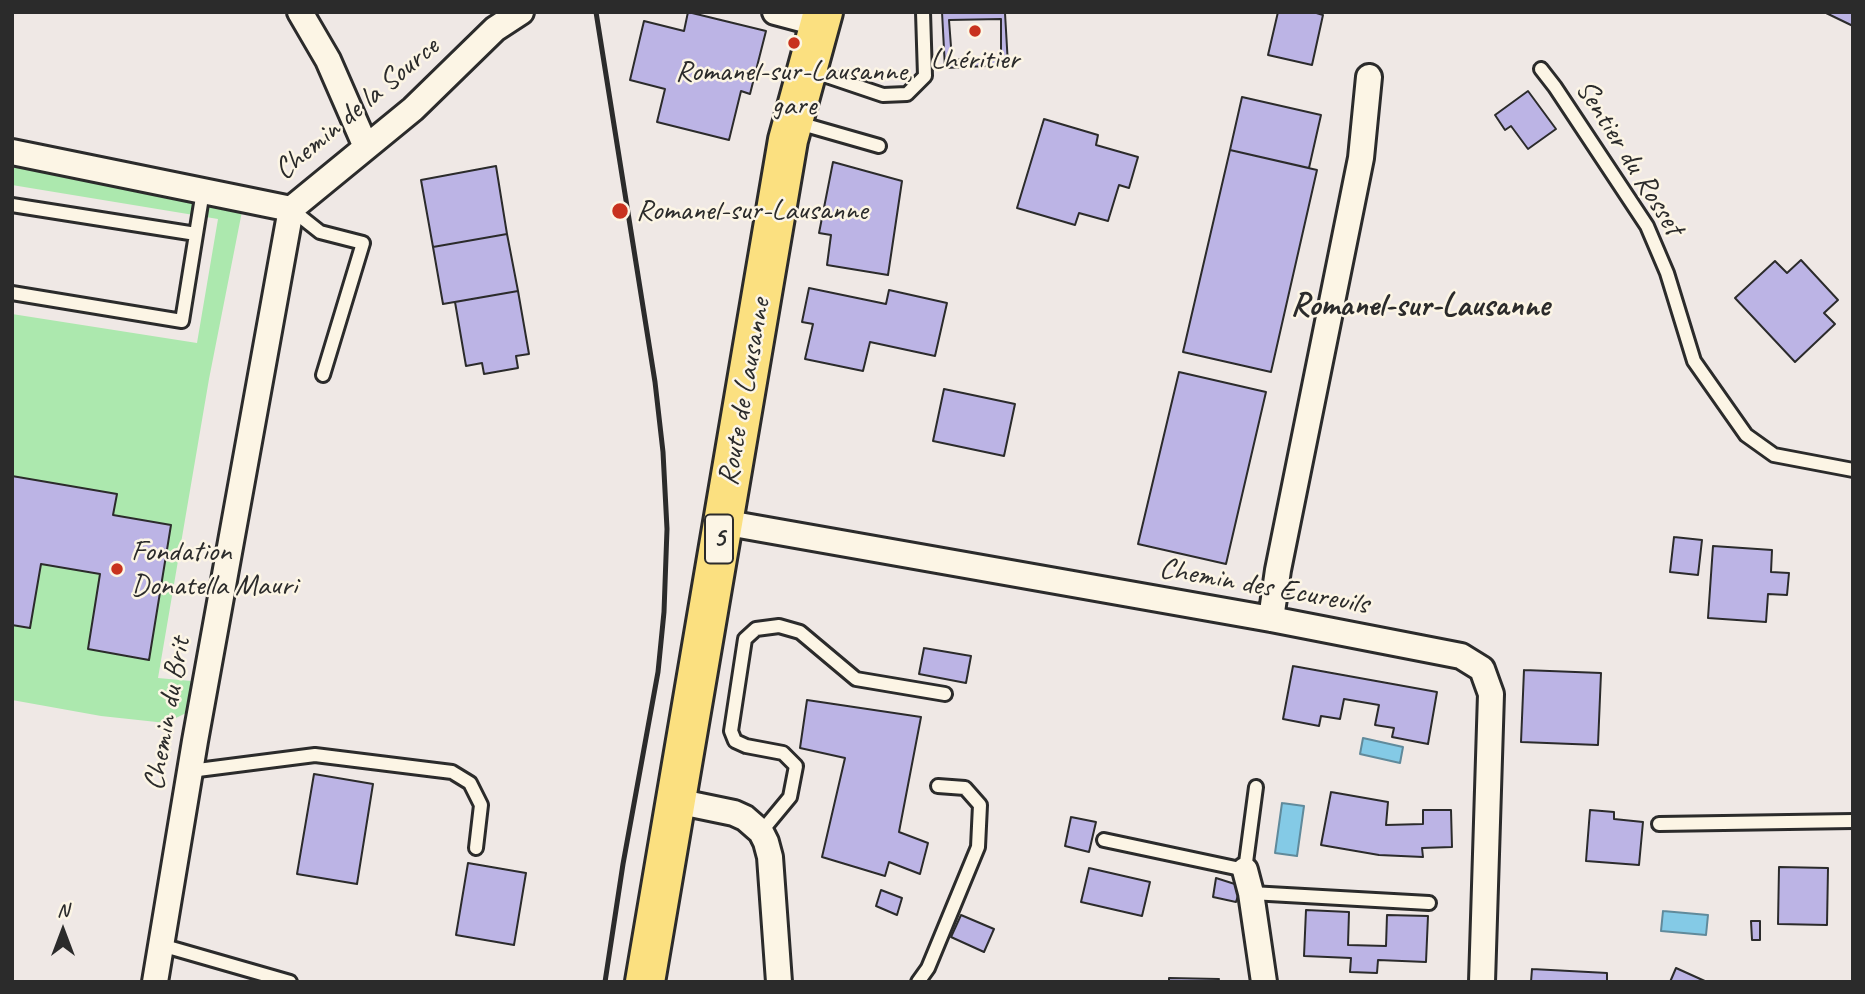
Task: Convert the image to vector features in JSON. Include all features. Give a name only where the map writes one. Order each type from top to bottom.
[{"type":"main road","name":"Route de Lausanne","points":[[645,982],[788,140],[822,18]]},
{"type":"street","points":[[300,12],[328,60],[366,147]]},
{"type":"street","name":"Chemin de la Source","points":[[12,152],[291,209],[413,109],[495,29],[520,12]]},
{"type":"street","points":[[775,12],[822,18]]},
{"type":"street","points":[[1271,619],[1278,570],[1362,158],[1369,78]]},
{"type":"street","name":"Chemin du Brit","points":[[155,982],[291,209]]},
{"type":"street","name":"Chemin des Ecureuils","points":[[722,522],[1271,619],[1461,656],[1482,669],[1491,694],[1482,982]]},
{"type":"street","points":[[676,801],[734,813],[745,818],[761,832],[770,857],[779,982]]},
{"type":"street","points":[[1248,881],[1264,982]]},
{"type":"lane","points":[[808,69],[883,95],[906,94],[925,76],[923,12]]},
{"type":"lane","name":"Sentier du Rosset","points":[[1541,69],[1647,226],[1667,273],[1694,361],[1746,435],[1774,455],[1853,470]]},
{"type":"lane","points":[[793,121],[879,146]]},
{"type":"lane","points":[[12,293],[182,321],[203,191]]},
{"type":"lane","points":[[12,205],[196,234]]},
{"type":"lane","points":[[291,209],[320,232],[363,243],[323,375]]},
{"type":"lane","points":[[761,832],[790,797],[796,766],[783,754],[746,747],[735,741],[731,730],[745,639],[756,629],[779,626],[800,632],[856,679],[946,694]]},
{"type":"lane","points":[[190,771],[315,755],[452,772],[470,783],[481,805],[476,848]]},
{"type":"lane","points":[[918,982],[928,968],[978,847],[980,805],[965,788],[938,786]]},
{"type":"lane","points":[[1248,881],[1256,787]]},
{"type":"lane","points":[[1659,824],[1853,821]]},
{"type":"lane","points":[[1104,840],[1248,881],[1429,903]]},
{"type":"lane","points":[[161,945],[290,982]]},
{"type":"green space","points":[[12,162],[246,191],[209,379],[158,678],[191,681],[186,713],[166,723],[101,716],[12,700],[12,314],[197,343],[218,219],[12,185]]},
{"type":"water","points":[[1363,738],[1403,747],[1400,763],[1360,754]]},
{"type":"water","points":[[1282,803],[1304,806],[1297,856],[1275,853]]},
{"type":"water","points":[[1663,911],[1708,915],[1706,935],[1661,931]]},
{"type":"building","points":[[688,12],[766,31],[750,94],[741,91],[729,140],[657,122],[665,89],[630,80],[644,21],[684,31]]},
{"type":"building","name":"Lhéritier","points":[[942,12],[1005,13],[1008,65],[945,68]]},
{"type":"building","points":[[1278,12],[1313,12],[1323,15],[1312,65],[1268,55]]},
{"type":"building","points":[[1824,12],[1853,12],[1853,26]]},
{"type":"building","points":[[1001,19],[1001,57],[952,60],[949,20]]},
{"type":"building","points":[[1528,91],[1556,129],[1528,149],[1511,126],[1505,130],[1495,115]]},
{"type":"building","points":[[1242,97],[1321,115],[1309,168],[1230,150]]},
{"type":"building","points":[[1044,119],[1098,135],[1096,145],[1138,157],[1129,188],[1119,185],[1108,221],[1079,213],[1075,225],[1017,208]]},
{"type":"building","points":[[1230,150],[1317,170],[1271,372],[1183,352]]},
{"type":"building","points":[[833,162],[902,181],[888,275],[827,265],[831,235],[819,233]]},
{"type":"building","points":[[496,166],[507,234],[433,247],[421,180]]},
{"type":"building","points":[[507,234],[518,291],[443,304],[433,247]]},
{"type":"building","points":[[1801,260],[1838,300],[1824,313],[1835,324],[1795,362],[1735,298],[1775,261],[1787,273]]},
{"type":"building","points":[[809,288],[886,304],[889,290],[947,303],[935,356],[870,342],[863,371],[805,359],[813,324],[802,322]]},
{"type":"building","points":[[518,291],[529,354],[516,356],[518,368],[484,374],[482,363],[466,366],[455,302]]},
{"type":"building","points":[[1179,372],[1266,392],[1226,564],[1138,544]]},
{"type":"building","points":[[944,389],[1015,404],[1004,456],[933,441]]},
{"type":"building","name":"Fondation Donatella Mauri","points":[[12,476],[117,494],[113,515],[171,525],[149,660],[88,649],[100,574],[41,564],[30,628],[12,625]]},
{"type":"building","points":[[1674,537],[1702,540],[1698,575],[1670,572]]},
{"type":"building","points":[[1713,546],[1772,550],[1771,572],[1789,573],[1787,595],[1768,594],[1766,622],[1708,618]]},
{"type":"building","points":[[924,648],[971,656],[966,683],[919,674]]},
{"type":"building","points":[[1293,666],[1437,692],[1428,744],[1392,737],[1394,728],[1375,725],[1379,705],[1344,699],[1340,719],[1321,716],[1319,726],[1283,719]]},
{"type":"building","points":[[1524,670],[1601,673],[1598,745],[1521,742]]},
{"type":"building","points":[[807,700],[921,717],[899,832],[928,843],[920,874],[889,862],[885,876],[822,857],[845,758],[800,748]]},
{"type":"building","points":[[314,774],[373,784],[357,884],[297,874]]},
{"type":"building","points":[[1331,792],[1388,802],[1386,825],[1423,824],[1423,810],[1451,810],[1452,847],[1422,848],[1423,857],[1379,855],[1321,845]]},
{"type":"building","points":[[1590,810],[1614,812],[1614,819],[1643,822],[1639,865],[1586,861]]},
{"type":"building","points":[[1071,817],[1096,822],[1089,852],[1065,846]]},
{"type":"building","points":[[468,863],[526,873],[514,945],[456,935]]},
{"type":"building","points":[[1779,867],[1828,868],[1827,925],[1778,924]]},
{"type":"building","points":[[1089,868],[1150,882],[1142,916],[1081,902]]},
{"type":"building","points":[[1216,878],[1241,886],[1236,902],[1213,897]]},
{"type":"building","points":[[881,890],[902,898],[897,915],[876,906]]},
{"type":"building","points":[[1306,910],[1349,912],[1348,945],[1386,946],[1387,915],[1428,916],[1426,962],[1378,960],[1377,973],[1350,972],[1351,958],[1304,956]]},
{"type":"building","points":[[961,915],[994,929],[984,952],[951,937]]},
{"type":"building","points":[[1751,921],[1760,921],[1760,940],[1752,940]]},
{"type":"building","points":[[1676,968],[1707,982],[1670,982]]},
{"type":"building","points":[[1532,969],[1607,973],[1607,982],[1531,982]]},
{"type":"building","points":[[1169,978],[1219,979],[1218,982],[1169,982]]},
{"type":"railway","points":[[596,12],[655,382],[663,452],[667,529],[664,612],[658,672],[623,864],[605,982]]},
{"type":"place","name":"Lhéritier","points":[[975,31]]},
{"type":"place","name":"Romanel-sur-Lausanne, gare","points":[[794,43]]},
{"type":"place","name":"Romanel-sur-Lausanne","points":[[620,211]]},
{"type":"place","name":"Fondation Donatella Mauri","points":[[117,569]]},
{"type":"district","name":"Romanel-sur-Lausanne","points":[[1420,306]]}]
